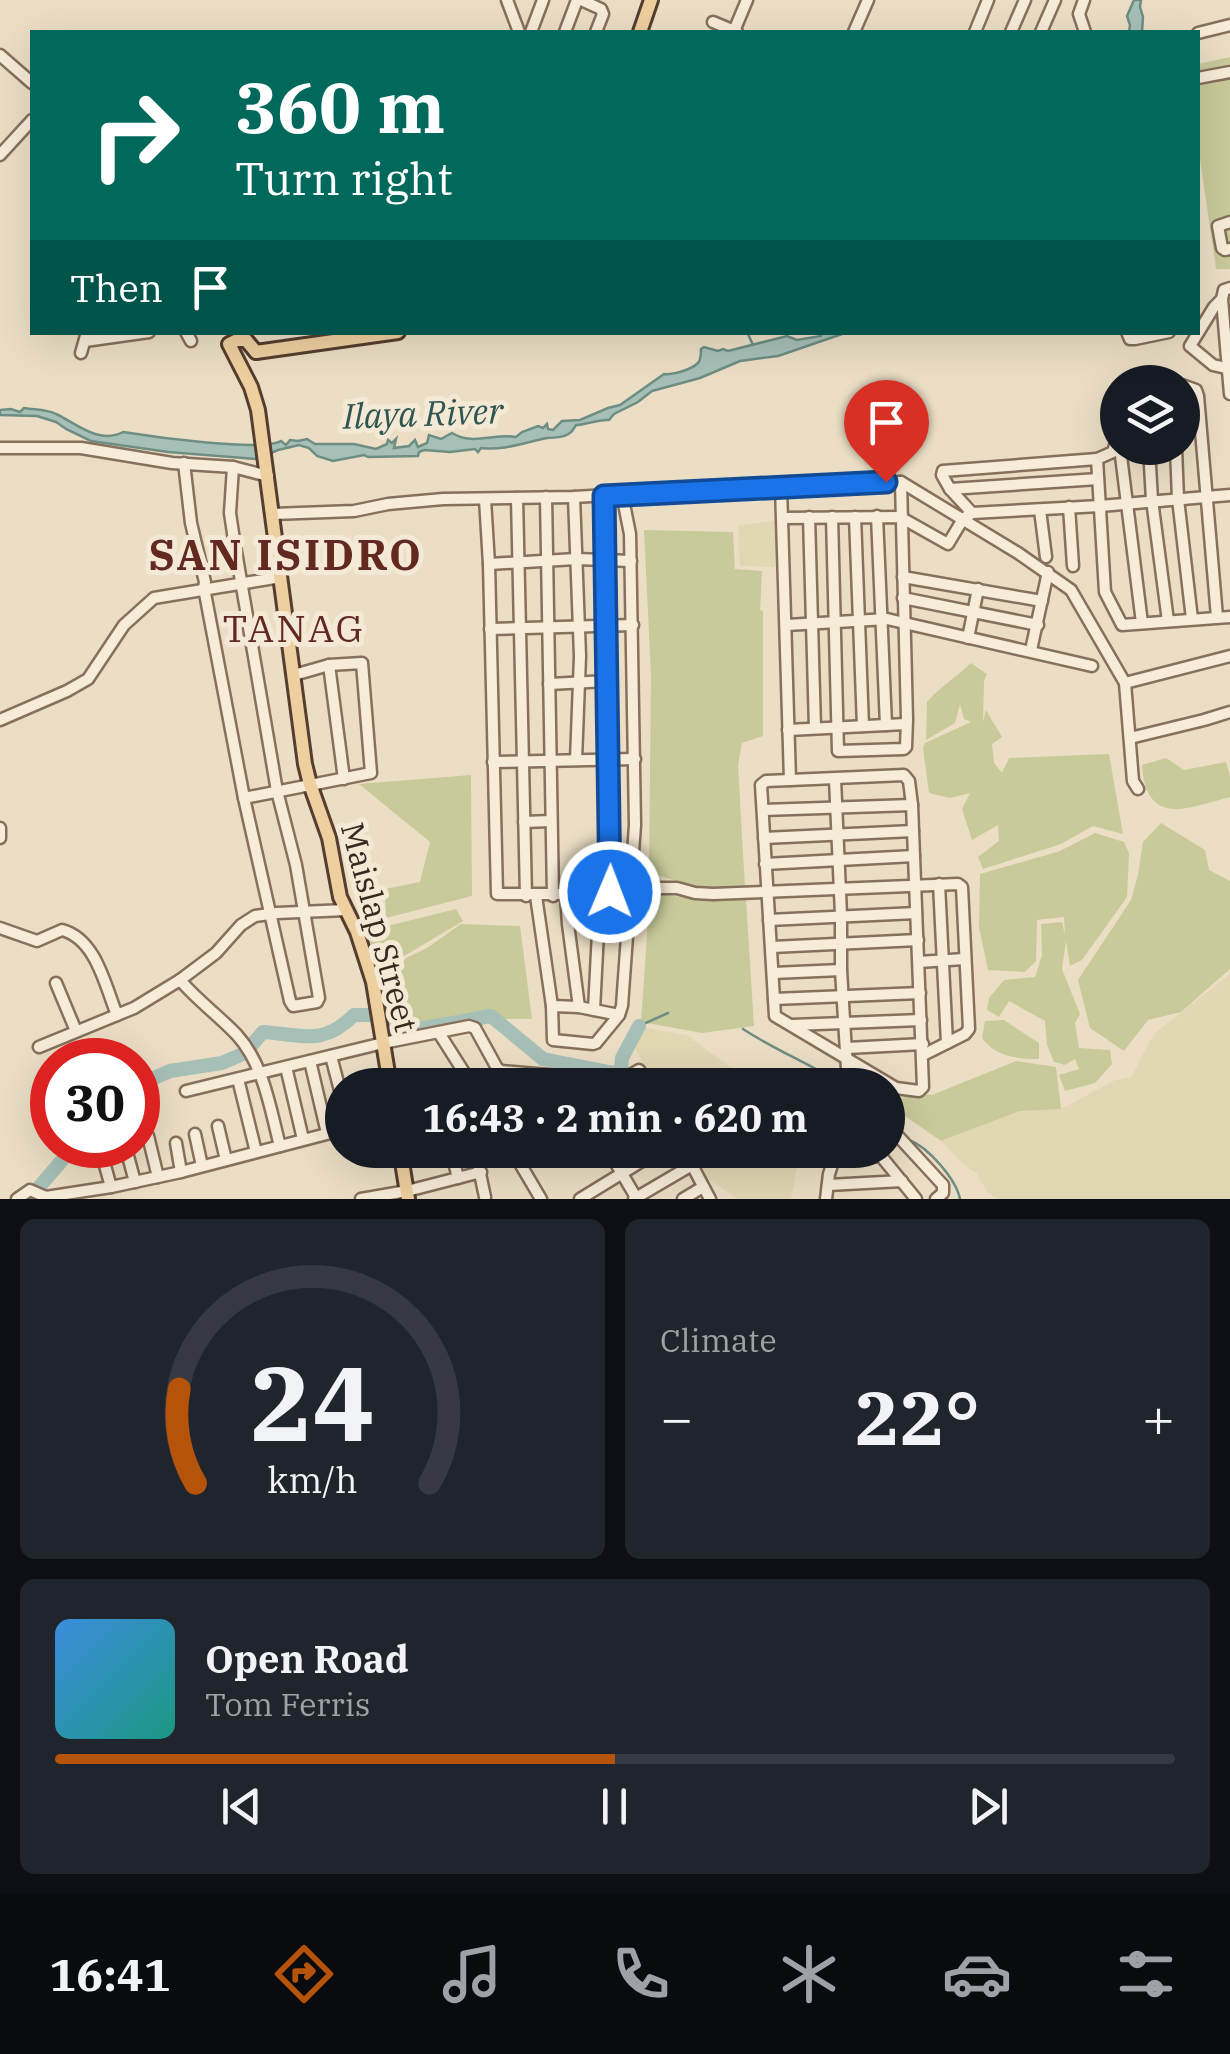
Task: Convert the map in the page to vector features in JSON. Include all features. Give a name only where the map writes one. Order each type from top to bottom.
[{"type":"main road","points":[[641,30],[652,0]]},
{"type":"main road","points":[[256,352],[377,335]]},
{"type":"main road","points":[[225,338],[246,340],[256,352],[255,361],[242,370]]},
{"type":"main road","name":"Maislap Street","points":[[225,338],[255,398],[310,784],[326,826],[340,897],[373,982],[387,1068]]},
{"type":"main road","points":[[403,1168],[407,1195]]},
{"type":"street","points":[[506,0],[517,30]]},
{"type":"street","points":[[532,30],[543,0]]},
{"type":"street","points":[[566,30],[579,0],[602,9],[597,30]]},
{"type":"street","points":[[736,30],[747,0]]},
{"type":"street","points":[[855,30],[868,0]]},
{"type":"street","points":[[976,30],[988,0]]},
{"type":"street","points":[[1012,30],[1025,0]]},
{"type":"street","points":[[1042,30],[1055,0]]},
{"type":"street","points":[[1083,30],[1079,14],[1084,0]]},
{"type":"street","points":[[1047,18],[1053,30]]},
{"type":"street","points":[[714,22],[731,30]]},
{"type":"street","points":[[1200,32],[1230,25]]},
{"type":"street","points":[[0,56],[30,81]]},
{"type":"street","points":[[1200,78],[1230,72]]},
{"type":"street","points":[[0,154],[30,122]]},
{"type":"street","points":[[1230,222],[1218,226],[1222,248],[1230,250]]},
{"type":"street","points":[[1230,288],[1224,290],[1222,298],[1230,394]]},
{"type":"street","points":[[1200,329],[1222,298]]},
{"type":"street","points":[[84,342],[130,335]]},
{"type":"street","points":[[1128,335],[1135,339],[1154,335]]},
{"type":"street","points":[[1197,335],[1191,350],[1229,369]]},
{"type":"street","points":[[1200,425],[1217,617]]},
{"type":"street","points":[[0,448],[81,448],[172,463],[267,472]]},
{"type":"street","points":[[968,516],[942,475],[947,469],[1100,458]]},
{"type":"street","points":[[1097,459],[1107,597],[1122,625],[1230,617]]},
{"type":"street","points":[[184,463],[191,522],[244,798],[294,1006],[319,1000],[306,911],[277,791],[230,514],[233,468]]},
{"type":"street","points":[[1016,464],[1018,483]]},
{"type":"street","points":[[1122,465],[1142,623]]},
{"type":"street","points":[[1150,465],[1168,621]]},
{"type":"street","points":[[1177,465],[1192,618]]},
{"type":"street","points":[[950,489],[1098,479]]},
{"type":"street","points":[[273,514],[354,511],[424,500],[900,482],[968,516],[1071,590],[1125,683],[1133,781],[1138,789]]},
{"type":"street","points":[[832,516],[838,751],[900,750],[906,747],[906,724],[900,482]]},
{"type":"street","points":[[781,486],[790,780]]},
{"type":"street","points":[[517,498],[524,822],[531,896],[552,1006],[553,1040],[596,1043],[622,1006],[636,826],[630,534],[622,494]]},
{"type":"street","points":[[783,518],[900,517],[948,544],[968,516],[1230,495]]},
{"type":"street","points":[[594,1010],[606,893],[610,759],[604,496]]},
{"type":"street","points":[[546,497],[553,896]]},
{"type":"street","points":[[574,497],[579,626],[576,760]]},
{"type":"street","points":[[485,499],[498,896],[632,893],[650,888],[695,893],[958,884],[962,887],[969,1029],[966,1034],[923,1049],[847,1053]]},
{"type":"street","points":[[1069,507],[1073,566]]},
{"type":"street","points":[[1040,510],[1046,557]]},
{"type":"street","points":[[855,516],[863,726]]},
{"type":"street","points":[[876,516],[886,724]]},
{"type":"street","points":[[809,517],[815,728]]},
{"type":"street","points":[[489,564],[576,559],[631,562]]},
{"type":"street","points":[[1031,650],[1048,572]]},
{"type":"street","points":[[0,720],[88,679],[124,625],[154,598],[281,576]]},
{"type":"street","points":[[903,576],[1042,601]]},
{"type":"street","points":[[968,638],[978,588]]},
{"type":"street","points":[[902,598],[1038,626]]},
{"type":"street","points":[[787,625],[881,619],[904,622],[1092,666]]},
{"type":"street","points":[[490,629],[633,625]]},
{"type":"street","points":[[1125,683],[1230,656]]},
{"type":"street","points":[[244,798],[367,775],[372,770],[363,665],[359,662],[294,674]]},
{"type":"street","points":[[329,666],[344,779]]},
{"type":"street","points":[[550,684],[608,680]]},
{"type":"street","points":[[1130,738],[1230,712]]},
{"type":"street","points":[[788,730],[906,724]]},
{"type":"street","points":[[493,762],[635,759]]},
{"type":"street","points":[[904,776],[909,781],[923,1049],[923,1087],[919,1091],[896,1088],[847,1053],[775,1016],[761,785],[790,780],[904,776]]},
{"type":"street","points":[[835,779],[847,1068]]},
{"type":"street","points":[[763,810],[912,804]]},
{"type":"street","points":[[524,822],[551,821]]},
{"type":"street","points":[[0,828],[0,838]]},
{"type":"street","points":[[764,838],[912,831]]},
{"type":"street","points":[[765,864],[914,856]]},
{"type":"street","points":[[938,884],[947,1043]]},
{"type":"street","points":[[566,895],[579,1007]]},
{"type":"street","points":[[60,1038],[134,1008],[180,980],[255,916],[346,910]]},
{"type":"street","points":[[769,920],[916,913]]},
{"type":"street","points":[[0,928],[38,941],[62,930],[86,942],[117,1015]]},
{"type":"street","points":[[772,948],[918,940]]},
{"type":"street","points":[[919,962],[964,959]]},
{"type":"street","points":[[773,973],[842,970]]},
{"type":"street","points":[[180,980],[247,1049],[260,1074],[280,1146]]},
{"type":"street","points":[[56,983],[76,1031]]},
{"type":"street","points":[[774,1000],[920,993]]},
{"type":"street","points":[[552,1006],[619,1014]]},
{"type":"street","points":[[790,1026],[922,1020]]},
{"type":"street","points":[[186,1091],[383,1043],[473,1026],[497,1068]]},
{"type":"street","points":[[439,1033],[461,1068]]},
{"type":"street","points":[[331,1056],[334,1068]]},
{"type":"street","points":[[310,1061],[325,1125]]},
{"type":"street","points":[[286,1067],[303,1139]]},
{"type":"street","points":[[238,1079],[256,1152]]},
{"type":"street","points":[[218,1126],[226,1160]]},
{"type":"street","points":[[195,1134],[202,1166]]},
{"type":"street","points":[[17,1199],[30,1190],[56,1196],[135,1182],[325,1134]]},
{"type":"street","points":[[176,1143],[181,1172]]},
{"type":"street","points":[[905,1144],[943,1185],[943,1193],[936,1199]]},
{"type":"street","points":[[106,1168],[111,1187]]},
{"type":"street","points":[[131,1168],[135,1182]]},
{"type":"street","points":[[156,1168],[158,1177]]},
{"type":"street","points":[[456,1168],[458,1178]]},
{"type":"street","points":[[479,1168],[485,1197]]},
{"type":"street","points":[[523,1168],[541,1199]]},
{"type":"street","points":[[619,1168],[636,1198],[687,1168]]},
{"type":"street","points":[[580,1199],[630,1168]]},
{"type":"street","points":[[694,1168],[710,1199]]},
{"type":"street","points":[[826,1199],[832,1168]]},
{"type":"street","points":[[889,1168],[903,1190],[916,1199]]},
{"type":"street","points":[[360,1199],[407,1195],[480,1172]]},
{"type":"street","points":[[828,1185],[903,1190]]},
{"type":"street","points":[[684,1199],[703,1187]]},
{"type":"shaded area","points":[[777,520],[775,567],[740,566],[738,526]]},
{"type":"shaded area","points":[[1230,974],[1230,1199],[997,1199],[941,1141],[1020,1111],[1061,1109],[1115,1080],[1131,1077],[1154,1034]]},
{"type":"shaded area","points":[[642,1027],[687,1035],[731,1068],[646,1068],[633,1045]]},
{"type":"shaded area","points":[[701,1168],[797,1168],[791,1199],[738,1199],[706,1178]]},
{"type":"green space","points":[[1230,57],[1230,269],[1216,269],[1200,159],[1200,64]]},
{"type":"green space","points":[[644,530],[733,532],[735,569],[762,571],[763,736],[742,743],[738,765],[745,888],[696,888],[649,872],[651,676]]},
{"type":"green space","points":[[971,663],[987,674],[983,722],[986,710],[1002,737],[992,744],[994,763],[1002,773],[1009,758],[1109,754],[1123,834],[1093,826],[1061,844],[983,869],[978,857],[999,841],[998,825],[972,840],[962,809],[970,793],[950,798],[929,793],[923,748],[925,743],[971,722],[964,719],[960,704],[955,723],[926,740],[927,702]]},
{"type":"green space","points":[[1166,758],[1184,770],[1226,762],[1230,797],[1185,808],[1161,806],[1145,785],[1142,765]]},
{"type":"green space","points":[[471,775],[472,896],[386,918],[385,889],[420,882],[430,842],[359,784]]},
{"type":"green space","points":[[1161,823],[1205,850],[1209,870],[1230,881],[1230,969],[1181,1012],[1148,1020],[1124,1051],[1090,1028],[1078,980],[1131,900],[1143,842]]},
{"type":"green space","points":[[1095,833],[1124,842],[1129,853],[1127,897],[1082,960],[1070,966],[1066,941],[1062,969],[1080,1014],[1075,1023],[1079,1048],[1110,1050],[1112,1064],[1095,1083],[1065,1091],[1059,1075],[1079,1069],[1075,1059],[1065,1065],[1054,1062],[1047,1045],[1045,1021],[1009,1001],[999,1017],[987,1010],[989,998],[1004,980],[1035,977],[1042,955],[1041,924],[1062,922],[1065,935],[1064,917],[1037,920],[1036,961],[1025,972],[988,970],[979,927],[980,874],[1060,851]]},
{"type":"green space","points":[[650,893],[697,899],[746,899],[754,1026],[702,1033],[641,1022]]},
{"type":"green space","points":[[456,909],[463,921],[379,971],[367,931]]},
{"type":"green space","points":[[461,924],[520,926],[532,1019],[466,1019],[414,1031],[389,1025],[379,972],[398,969],[406,958]]},
{"type":"green space","points":[[1004,1020],[1039,1043],[1039,1059],[1008,1056],[982,1038],[985,1021]]},
{"type":"green space","points":[[1016,1061],[1056,1067],[1061,1109],[1020,1111],[941,1141],[905,1116],[905,1097],[912,1093],[932,1095]]},
{"type":"water","points":[[1134,0],[1141,0],[1142,30],[1129,30],[1127,16]]},
{"type":"water","points":[[839,335],[778,356],[740,361],[700,378],[652,391],[609,420],[576,425],[564,436],[481,448],[478,452],[424,450],[418,456],[364,455],[333,461],[299,445],[257,459],[91,441],[37,416],[0,415],[0,410],[11,409],[48,411],[105,436],[123,432],[253,445],[281,441],[286,445],[290,440],[307,439],[315,444],[354,444],[376,449],[396,439],[394,448],[409,446],[415,440],[418,447],[427,443],[429,435],[441,439],[452,433],[468,439],[516,437],[547,424],[553,430],[562,421],[580,420],[620,405],[664,374],[691,368],[699,362],[704,347],[728,351],[787,336],[797,340]]},
{"type":"waterway","points":[[748,335],[753,345]]},
{"type":"waterway","points":[[639,1026],[668,1013]]},
{"type":"waterway","points":[[160,1075],[222,1063],[245,1053],[263,1032],[322,1035],[354,1015],[375,1015]]},
{"type":"waterway","points":[[389,1029],[402,1032],[491,1016],[543,1059],[614,1073],[621,1070],[622,1058],[639,1026]]},
{"type":"waterway","points":[[743,1029],[812,1068]]},
{"type":"waterway","points":[[909,1140],[940,1165],[960,1199]]},
{"type":"waterway","points":[[29,1199],[55,1168]]},
{"type":"district","name":"SAN ISIDRO","points":[[286,554]]},
{"type":"district","name":"TANAG","points":[[294,627]]},
{"type":"route","points":[[610,892],[604,496],[886,482]]},
{"type":"water label","name":"Ilaya River","points":[[423,413]]}]
